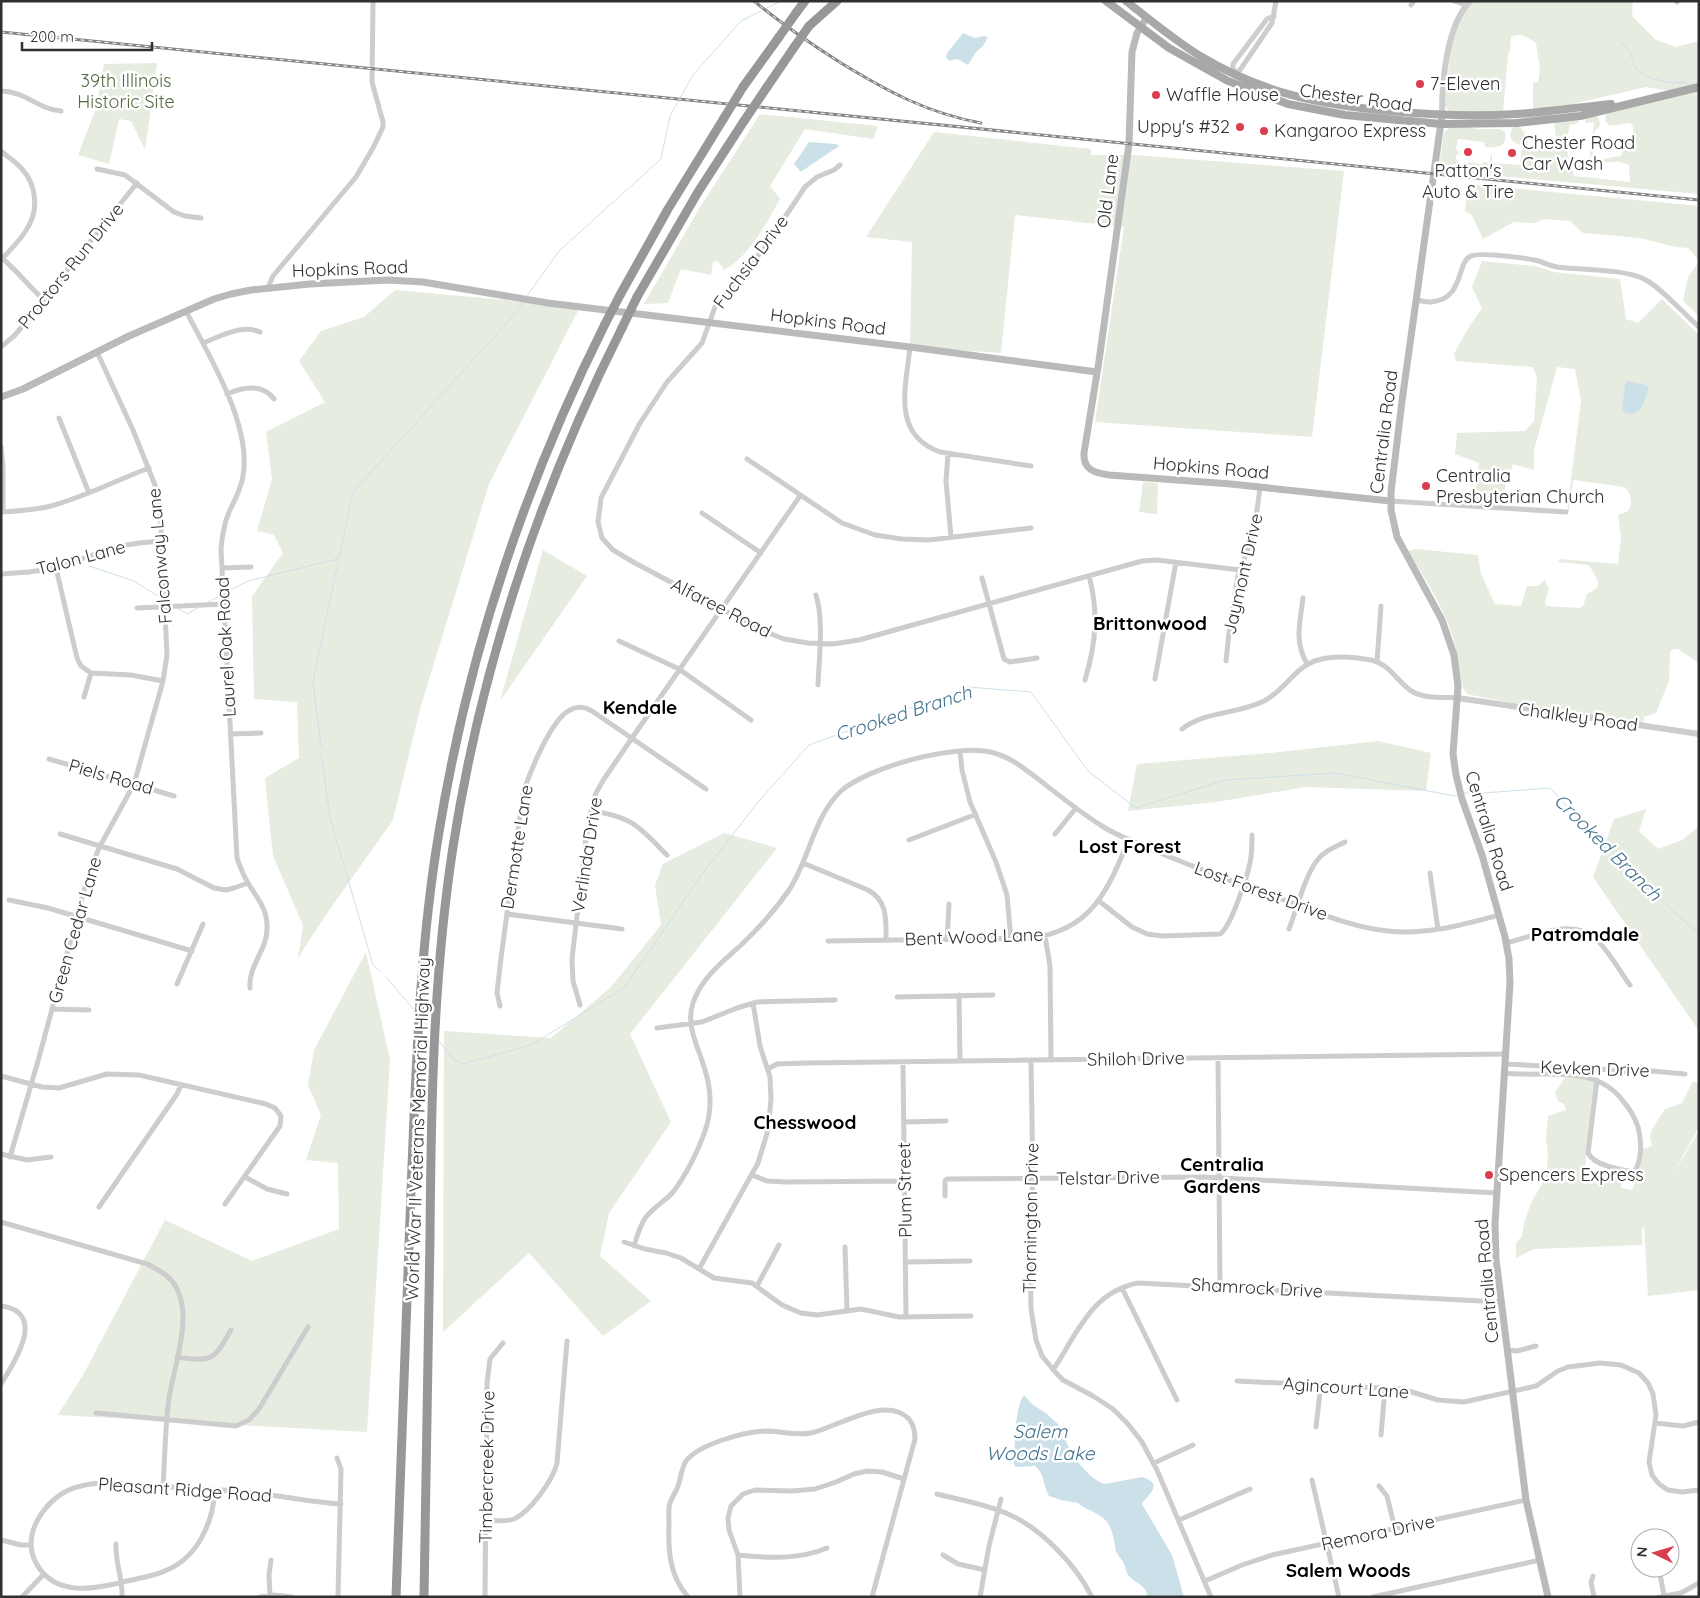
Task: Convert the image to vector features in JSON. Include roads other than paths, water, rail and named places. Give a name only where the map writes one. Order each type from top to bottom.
[{"type":"highway","name":"World War II Veterans Memorial Highway","points":[[424,1597],[433,1052],[439,955],[453,849],[476,730],[513,594],[544,506],[566,447],[622,328],[698,192],[826,1]]},
{"type":"highway","points":[[809,26],[836,1]]},
{"type":"highway","name":"World War II Veterans Memorial Highway","points":[[396,1597],[418,1016],[424,936],[439,830],[465,703],[495,594],[525,507],[576,384],[620,295],[664,216],[743,87],[803,3]]},
{"type":"main road","name":"Chester Road","points":[[1106,1],[1140,28],[1186,59],[1228,81],[1288,104],[1366,118],[1441,124],[1491,124],[1551,120],[1590,114],[1628,103],[1699,88]]},
{"type":"main road","name":"Chester Road","points":[[1126,1],[1199,55],[1233,73],[1278,91],[1330,105],[1442,115],[1516,114],[1628,103]]},
{"type":"main road","name":"Old Lane","points":[[1097,372],[1129,144],[1131,58],[1134,40],[1146,17]]},
{"type":"main road","name":"Centralia Road","points":[[1442,115],[1402,397],[1390,501],[1392,520],[1398,537],[1434,604],[1447,633],[1457,674],[1458,698],[1453,754],[1458,786],[1479,847],[1506,943],[1510,983],[1495,1240],[1526,1500],[1548,1597]]},
{"type":"main road","name":"Hopkins Road","points":[[1,396],[23,389],[186,311],[231,294],[268,288],[334,282],[406,280],[525,299],[1097,372],[1084,458],[1092,471],[1109,475],[1390,501]]},
{"type":"street","points":[[268,288],[273,276],[356,177],[383,127],[383,117],[374,94],[372,82],[373,1]]},
{"type":"street","points":[[1228,81],[1233,73],[1233,64],[1267,19],[1274,16],[1276,1]]},
{"type":"street","points":[[1454,1],[1466,2]]},
{"type":"street","name":"Centralia Road","points":[[1442,115],[1451,38],[1466,2]]},
{"type":"street","points":[[1,91],[20,93],[48,109],[61,111]]},
{"type":"street","points":[[1,151],[22,169],[29,179],[34,192],[35,205],[28,228],[2,259],[18,272],[28,285],[44,300]]},
{"type":"street","name":"Fuchsia Drive","points":[[710,323],[715,307],[720,299],[763,250],[805,187],[817,177],[834,170],[840,165]]},
{"type":"street","points":[[97,169],[120,173],[131,178],[174,212],[185,216],[201,218]]},
{"type":"street","name":"Proctors Run Drive","points":[[1,347],[14,336],[44,300],[137,182]]},
{"type":"street","points":[[1416,300],[1431,302],[1442,299],[1452,292],[1459,282],[1463,264],[1468,257],[1484,255],[1535,260],[1555,267],[1638,276],[1654,286],[1699,327]]},
{"type":"street","name":"Laurel Oak Road","points":[[186,311],[219,372],[243,442],[242,485],[229,513],[224,530],[222,568],[237,858],[248,883],[264,906],[268,927],[266,938],[251,973],[250,988]]},
{"type":"street","name":"Alfaree Road","points":[[710,323],[702,343],[666,383],[640,423],[601,498],[598,522],[602,538],[613,550],[721,610],[772,635],[796,642],[820,644],[859,640],[1142,561],[1157,560],[1240,570]]},
{"type":"street","points":[[203,343],[244,329],[260,332]]},
{"type":"street","points":[[910,347],[904,402],[908,424],[915,436],[932,450],[1031,466]]},
{"type":"street","name":"Falconway Lane","points":[[97,352],[149,468],[158,498],[167,655],[162,682]]},
{"type":"street","points":[[227,394],[241,388],[256,388],[265,390],[274,399]]},
{"type":"street","points":[[59,418],[89,493]]},
{"type":"street","points":[[1,447],[3,467],[2,512],[25,511],[53,506],[149,468]]},
{"type":"street","points":[[948,454],[946,482],[951,537]]},
{"type":"street","points":[[747,459],[842,523],[875,535],[916,540],[1031,528]]},
{"type":"street","name":"Jaymont Drive","points":[[1226,661],[1230,624],[1240,570],[1254,532],[1260,488]]},
{"type":"street","name":"Verlinda Drive","points":[[580,1005],[572,970],[576,923],[590,812],[600,785],[678,669],[800,496]]},
{"type":"street","name":"Hopkins Road","points":[[1390,501],[1566,512]]},
{"type":"street","points":[[702,513],[761,553]]},
{"type":"street","name":"Talon Lane","points":[[1,574],[56,568],[115,548],[161,541]]},
{"type":"street","points":[[1155,679],[1176,562]]},
{"type":"street","points":[[222,568],[251,567]]},
{"type":"street","points":[[56,568],[76,658],[81,666],[92,673],[132,675],[162,682]]},
{"type":"street","points":[[1085,680],[1091,660],[1096,622],[1096,602],[1089,576]]},
{"type":"street","points":[[982,578],[1004,660],[1010,662],[1037,658]]},
{"type":"street","points":[[816,595],[819,604],[820,644],[818,684]]},
{"type":"street","points":[[1303,598],[1298,642],[1307,664]]},
{"type":"street","points":[[137,608],[224,604]]},
{"type":"street","points":[[1377,662],[1381,606]]},
{"type":"street","points":[[619,641],[678,669],[751,720]]},
{"type":"street","points":[[1182,729],[1196,721],[1245,708],[1266,700],[1279,692],[1307,664],[1320,659],[1335,657],[1377,662],[1387,667],[1408,688],[1419,694],[1430,697],[1458,698]]},
{"type":"street","points":[[84,697],[92,673]]},
{"type":"street","name":"Green Cedar Lane","points":[[10,1157],[32,1084],[88,876],[100,846],[134,784],[162,682]]},
{"type":"street","name":"Chalkley Road","points":[[1458,698],[1699,734]]},
{"type":"street","name":"Dermotte Lane","points":[[500,1006],[497,993],[515,843],[523,794],[538,753],[562,716],[576,708],[590,709],[706,789]]},
{"type":"street","points":[[230,734],[261,733]]},
{"type":"street","name":"Lost Forest Drive","points":[[634,1246],[638,1231],[646,1218],[676,1188],[699,1148],[707,1124],[710,1105],[708,1086],[690,1024],[693,1002],[704,983],[719,965],[747,939],[782,900],[795,881],[825,810],[834,798],[847,786],[894,765],[921,757],[960,751],[980,750],[1005,756],[1103,827],[1221,878],[1341,921],[1372,929],[1400,932],[1438,929],[1499,915]]},
{"type":"street","points":[[960,751],[966,788],[974,815],[1002,878],[1008,900],[1011,939]]},
{"type":"street","name":"Piels Road","points":[[48,759],[174,796]]},
{"type":"street","points":[[1055,834],[1076,808]]},
{"type":"street","points":[[590,812],[617,815],[631,822],[667,855]]},
{"type":"street","points":[[909,840],[974,815]]},
{"type":"street","points":[[60,834],[183,871],[214,888],[226,890],[248,883]]},
{"type":"street","points":[[1099,901],[1132,927],[1147,934],[1163,936],[1217,936],[1228,927],[1243,886],[1251,861],[1252,835]]},
{"type":"street","name":"Bent Wood Lane","points":[[828,941],[1011,939],[1045,936],[1056,933],[1083,917],[1099,901],[1112,880],[1129,839]]},
{"type":"street","points":[[1289,929],[1308,877],[1316,861],[1326,852],[1345,842]]},
{"type":"street","points":[[803,863],[877,895],[885,908],[886,940]]},
{"type":"street","points":[[1430,873],[1438,929]]},
{"type":"street","points":[[9,900],[48,908],[192,951]]},
{"type":"street","points":[[947,940],[949,904]]},
{"type":"street","points":[[507,914],[622,929]]},
{"type":"street","points":[[177,984],[203,924]]},
{"type":"street","points":[[1506,943],[1565,928],[1584,931],[1598,941],[1630,985]]},
{"type":"street","points":[[1045,936],[1050,966],[1051,1060]]},
{"type":"street","points":[[959,995],[960,1061]]},
{"type":"street","points":[[897,997],[993,995]]},
{"type":"street","points":[[657,1028],[690,1024],[715,1018],[753,1003],[835,1000]]},
{"type":"street","points":[[699,1269],[752,1175],[762,1152],[770,1121],[771,1094],[768,1068],[760,1046],[753,1003]]},
{"type":"street","points":[[52,1009],[89,1010]]},
{"type":"street","name":"Shiloh Drive","points":[[768,1068],[780,1064],[1506,1054]]},
{"type":"street","points":[[1218,1058],[1220,1287]]},
{"type":"street","name":"Thornington Drive","points":[[1031,1060],[1033,1179],[1030,1225],[1031,1319],[1038,1347],[1053,1370],[1063,1380],[1099,1399],[1122,1418],[1142,1442],[1154,1463],[1211,1597]]},
{"type":"street","name":"Plum Street","points":[[903,1062],[906,1317]]},
{"type":"street","name":"Kevken Drive","points":[[1505,1064],[1600,1068],[1637,1073],[1652,1071],[1685,1074]]},
{"type":"street","points":[[1504,1073],[1577,1075],[1597,1080],[1610,1087],[1618,1094],[1637,1123],[1641,1146],[1637,1168],[1634,1172],[1618,1169],[1594,1160],[1588,1153],[1597,1080]]},
{"type":"street","points":[[1,1076],[49,1088],[59,1088],[100,1075],[139,1074],[276,1108],[282,1119],[280,1126],[225,1204]]},
{"type":"street","points":[[99,1207],[177,1094],[181,1085]]},
{"type":"street","points":[[770,1121],[798,1125],[840,1124]]},
{"type":"street","points":[[904,1122],[946,1121]]},
{"type":"street","points":[[1,1154],[27,1160],[51,1157]]},
{"type":"street","points":[[752,1175],[767,1181],[787,1182],[905,1180]]},
{"type":"street","points":[[245,1177],[268,1189],[288,1194]]},
{"type":"street","name":"Telstar Drive","points":[[945,1196],[945,1181],[947,1179],[1219,1178],[1497,1193]]},
{"type":"street","points":[[1,1222],[136,1260],[158,1270],[169,1278],[180,1297],[183,1331],[171,1382],[163,1487]]},
{"type":"street","points":[[624,1242],[675,1255],[714,1278],[744,1281],[757,1286],[782,1305],[801,1313],[817,1315],[861,1309],[891,1316],[906,1317],[971,1316]]},
{"type":"street","points":[[757,1286],[779,1245]]},
{"type":"street","points":[[845,1247],[847,1310]]},
{"type":"street","points":[[906,1262],[970,1261]]},
{"type":"street","name":"Shamrock Drive","points":[[1053,1370],[1095,1306],[1107,1295],[1129,1285],[1147,1283],[1502,1302]]},
{"type":"street","points":[[1122,1288],[1176,1400]]},
{"type":"street","points":[[1,1306],[18,1312],[24,1320],[25,1326],[23,1344],[1,1384]]},
{"type":"street","points":[[96,1413],[236,1426],[249,1420],[259,1409],[308,1327]]},
{"type":"street","points":[[177,1356],[195,1360],[208,1359],[218,1352],[231,1330]]},
{"type":"street","points":[[486,1520],[502,1521],[519,1516],[553,1476],[558,1455],[567,1341]]},
{"type":"street","name":"Timbercreek Drive","points":[[485,1597],[489,1364],[492,1356],[503,1343]]},
{"type":"street","points":[[1507,1350],[1517,1351],[1536,1346]]},
{"type":"street","name":"Agincourt Lane","points":[[1237,1381],[1402,1389],[1438,1400],[1455,1402],[1474,1401],[1512,1390],[1536,1386],[1558,1371],[1568,1367],[1600,1363],[1621,1365],[1639,1374],[1648,1384],[1653,1394],[1655,1422],[1649,1462],[1652,1475],[1659,1484],[1668,1490],[1682,1492],[1699,1490]]},
{"type":"street","points":[[1316,1427],[1321,1384]]},
{"type":"street","points":[[1381,1435],[1385,1388]]},
{"type":"street","points":[[688,1597],[678,1583],[670,1561],[669,1508],[679,1484],[684,1465],[690,1457],[701,1448],[756,1432],[810,1433],[856,1416],[889,1411],[904,1415],[911,1421],[915,1430],[915,1439],[872,1597]]},
{"type":"street","points":[[1655,1422],[1683,1426],[1699,1422]]},
{"type":"street","points":[[1154,1463],[1194,1445]]},
{"type":"street","points":[[337,1458],[341,1469],[338,1597]]},
{"type":"street","points":[[740,1597],[738,1555],[729,1530],[728,1518],[734,1502],[748,1492],[760,1490],[809,1490],[867,1471],[882,1472],[904,1479]]},
{"type":"street","points":[[1312,1480],[1339,1597]]},
{"type":"street","name":"Pleasant Ridge Road","points":[[31,1545],[33,1531],[49,1504],[68,1490],[83,1485],[98,1484],[246,1492],[341,1504]]},
{"type":"street","points":[[1379,1486],[1387,1496],[1395,1530]]},
{"type":"street","points":[[1179,1520],[1250,1489]]},
{"type":"street","points":[[1,1540],[31,1545],[33,1557],[44,1574],[56,1583],[80,1589],[96,1589],[170,1569],[191,1553],[197,1546],[207,1526],[213,1508],[215,1490]]},
{"type":"street","points":[[937,1494],[997,1510],[1018,1519],[1050,1543],[1078,1573],[1092,1597]]},
{"type":"street","points":[[980,1597],[984,1570],[1001,1499]]},
{"type":"street","name":"Remora Drive","points":[[1204,1581],[1257,1560],[1526,1500]]},
{"type":"street","points":[[116,1544],[116,1562],[122,1582],[122,1597]]},
{"type":"street","points":[[738,1555],[761,1557],[794,1556],[814,1553],[827,1548]]},
{"type":"street","points":[[943,1555],[958,1564],[984,1570]]},
{"type":"street","points":[[270,1595],[269,1575],[271,1560]]},
{"type":"street","points":[[1373,1597],[1540,1560]]},
{"type":"street","points":[[22,1597],[44,1574]]},
{"type":"street","points":[[1593,1576],[1591,1582],[1594,1597]]},
{"type":"street","points":[[1661,1578],[1664,1596]]},
{"type":"street","points":[[1659,1597],[1680,1593],[1699,1583]]},
{"type":"street","points":[[260,1597],[270,1595],[292,1597]]},
{"type":"water","points":[[963,33],[975,38],[988,37],[968,65],[957,59],[949,61],[946,57]]},
{"type":"water","points":[[809,142],[836,144],[839,146],[800,171],[794,164]]},
{"type":"water","points":[[1627,381],[1645,385],[1649,388],[1641,408],[1629,414],[1623,412],[1622,409]]},
{"type":"water","name":"Salem Woods Lake","points":[[1024,1395],[1032,1404],[1060,1426],[1069,1427],[1066,1438],[1067,1445],[1081,1466],[1094,1478],[1105,1484],[1142,1477],[1153,1483],[1153,1489],[1142,1504],[1172,1555],[1184,1597],[1148,1597],[1145,1589],[1127,1574],[1123,1562],[1116,1551],[1111,1528],[1103,1518],[1078,1503],[1049,1496],[1041,1473],[1035,1466],[1016,1467],[1014,1465],[1018,1409]]},
{"type":"waterway","points":[[767,8],[781,1]]},
{"type":"waterway","points":[[527,296],[559,251],[661,159],[670,116],[693,75],[741,21],[761,11]]},
{"type":"waterway","points":[[1620,41],[1630,52],[1635,67],[1647,77],[1690,85]]},
{"type":"waterway","points":[[321,746],[313,681],[353,492],[514,315],[523,302]]},
{"type":"waterway","points":[[227,592],[248,581],[338,559]]},
{"type":"waterway","points":[[89,566],[134,581],[161,598]]},
{"type":"waterway","points":[[208,602],[220,596]]},
{"type":"waterway","points":[[177,608],[187,614],[198,608]]},
{"type":"waterway","name":"Crooked Branch","points":[[439,1041],[452,1058],[463,1064],[531,1045],[624,988],[700,877],[758,802],[809,745],[968,687],[1031,692],[1088,771],[1136,808],[1225,780],[1336,773],[1454,796],[1458,795]]},
{"type":"waterway","points":[[321,753],[330,818],[373,965],[380,971]]},
{"type":"waterway","name":"Crooked Branch","points":[[1464,793],[1550,788],[1623,863],[1699,934]]},
{"type":"waterway","points":[[386,977],[414,1010]]},
{"type":"waterway","points":[[423,1020],[430,1030]]},
{"type":"railway","points":[[754,1],[775,18],[841,63],[891,92],[925,107],[961,119],[981,123]]},
{"type":"railway","points":[[1,32],[1699,200]]},
{"type":"place","name":"7-Eleven","points":[[1420,84]]},
{"type":"place","name":"Waffle House","points":[[1156,95]]},
{"type":"place","name":"Uppy's #32","points":[[1240,127]]},
{"type":"place","name":"Kangaroo Express","points":[[1264,131]]},
{"type":"place","name":"Patton's Auto & Tire","points":[[1468,152]]},
{"type":"place","name":"Chester Road Car Wash","points":[[1512,153]]},
{"type":"place","name":"Centralia Presbyterian Church","points":[[1426,486]]},
{"type":"place","name":"Spencers Express","points":[[1489,1175]]},
{"type":"district","name":"Brittonwood","points":[[1150,623]]},
{"type":"district","name":"Kendale","points":[[640,707]]},
{"type":"district","name":"Lost Forest","points":[[1130,846]]},
{"type":"district","name":"Patromdale","points":[[1585,934]]},
{"type":"district","name":"Chesswood","points":[[805,1122]]},
{"type":"district","name":"Centralia Gardens","points":[[1222,1175]]},
{"type":"district","name":"Salem Woods","points":[[1348,1570]]},
{"type":"park label","name":"39th Illinois Historic Site","points":[[126,91]]}]
